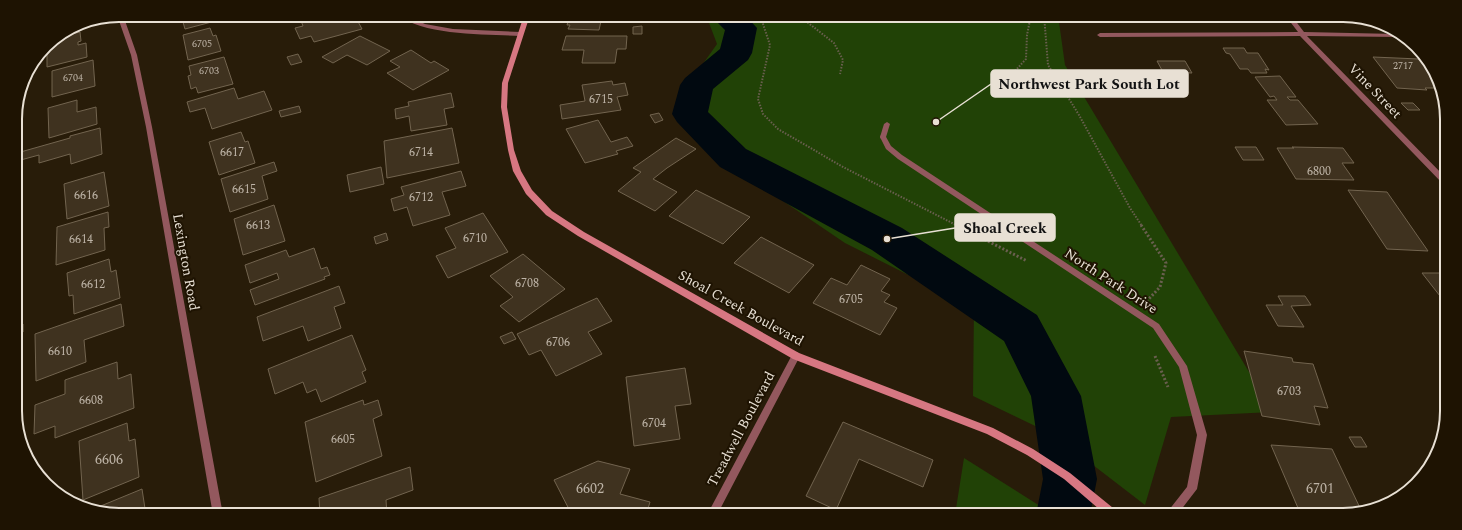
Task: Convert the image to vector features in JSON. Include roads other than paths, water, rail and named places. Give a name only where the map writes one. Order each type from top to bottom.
[{"type":"street","name":"Lexington Road","points":[[122,22],[134,55],[150,128],[217,508]]},
{"type":"street","points":[[416,22],[423,25],[453,31],[520,34]]},
{"type":"street","name":"Shoal Creek Boulevard","points":[[525,22],[505,83],[504,107],[511,150],[517,171],[528,192],[549,213],[582,234],[796,356],[990,431],[1030,452],[1067,476],[1106,508]]},
{"type":"street","name":"Vine Street","points":[[1293,22],[1302,34],[1440,176]]},
{"type":"street","points":[[1100,35],[1302,34],[1393,36]]},
{"type":"street","name":"North Park Drive","points":[[887,124],[883,137],[888,147],[900,157],[1156,326],[1183,366],[1202,435],[1192,489],[1176,508]]},
{"type":"street","name":"Treadwell Boulevard","points":[[716,508],[796,356]]},
{"type":"waterway","points":[[734,22],[741,28],[736,53],[697,85],[690,114],[733,158],[887,239],[1021,328],[1056,396],[1070,479],[1064,508]]},
{"type":"place","name":"Northwest Park South Lot","points":[[936,122]]},
{"type":"place","name":"Shoal Creek","points":[[887,239]]}]
